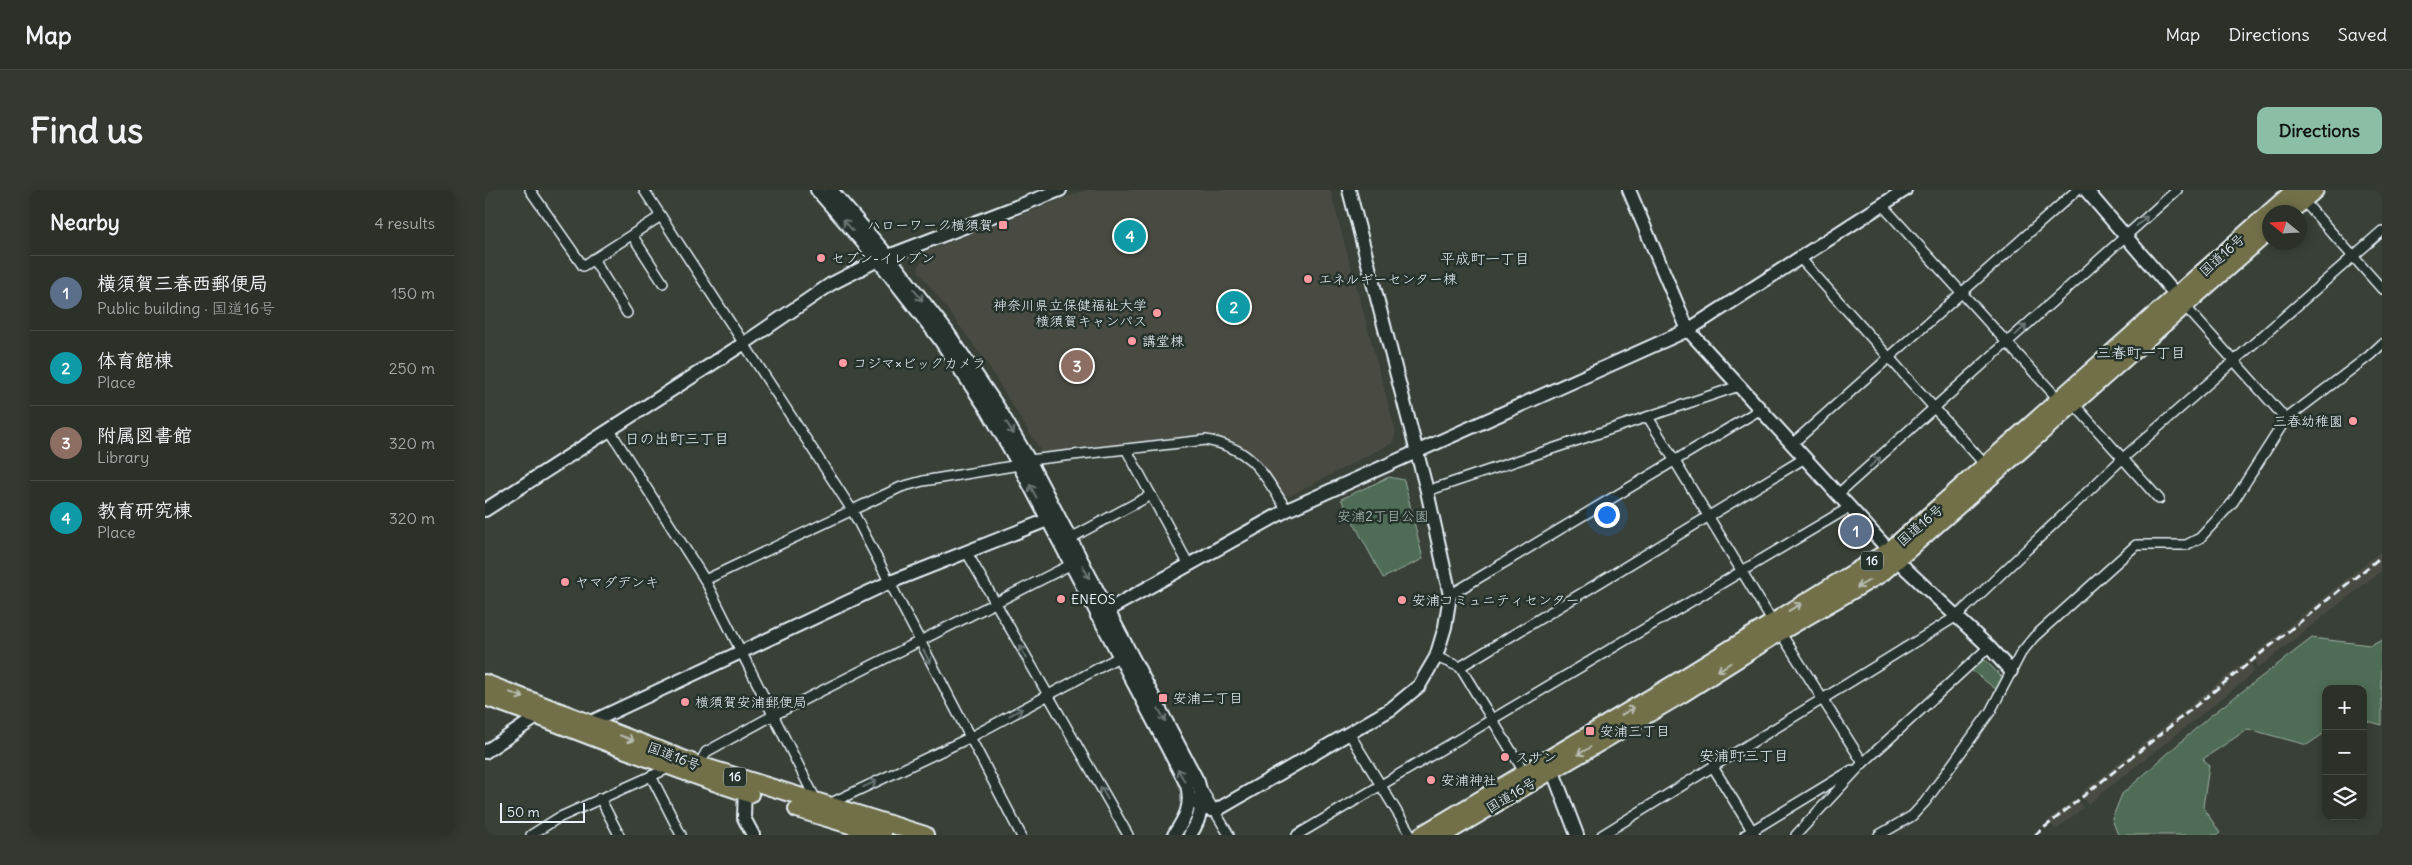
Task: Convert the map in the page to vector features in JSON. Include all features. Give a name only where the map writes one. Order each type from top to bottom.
[{"type":"highway","name":"国道16号","points":[[2284,205],[2315,190]]},
{"type":"highway","name":"国道16号","points":[[1421,835],[1550,765],[1675,683],[1776,627],[1894,555],[2181,301],[2262,221]]},
{"type":"highway","name":"国道16号","points":[[2181,301],[2262,237]]},
{"type":"highway","name":"国道16号","points":[[485,683],[544,712],[699,765],[745,787],[883,835]]},
{"type":"highway","name":"国道16号","points":[[485,697],[544,712]]},
{"type":"highway","name":"国道16号","points":[[584,727],[669,768],[822,804],[925,835]]},
{"type":"highway","name":"国道16号","points":[[1443,835],[1528,778]]},
{"type":"street","points":[[530,190],[583,266],[661,216]]},
{"type":"street","points":[[644,190],[852,510],[888,583],[1021,835]]},
{"type":"street","points":[[817,190],[883,258]]},
{"type":"street","points":[[831,190],[883,258],[1024,463],[1053,518],[1070,565],[1101,613],[1229,835]]},
{"type":"street","points":[[485,510],[743,344],[831,284],[883,258],[1060,190]]},
{"type":"street","points":[[1190,798],[1202,808],[1215,810],[1391,709],[1419,686],[1436,657],[1445,627],[1449,595],[1427,491],[1349,190]]},
{"type":"street","points":[[1629,190],[1688,330],[1894,555],[1989,647],[2011,671]]},
{"type":"street","points":[[1101,613],[1287,510],[1688,330],[1905,190]]},
{"type":"street","points":[[1792,444],[1963,294],[2077,190]]},
{"type":"street","points":[[2086,190],[2234,362],[2286,418]]},
{"type":"street","points":[[1838,494],[2177,190]]},
{"type":"street","points":[[2299,196],[2382,289]]},
{"type":"street","points":[[1882,205],[2007,343],[2159,499]]},
{"type":"street","points":[[1602,835],[1957,616],[2122,459],[2382,231]]},
{"type":"street","points":[[632,235],[663,282]]},
{"type":"street","points":[[1800,258],[1990,470]]},
{"type":"street","points":[[593,259],[627,313]]},
{"type":"street","points":[[1879,835],[1912,816],[1925,802],[1990,712],[2011,671],[2033,637],[2136,545],[2186,545],[2200,538],[2238,496],[2251,477],[2260,457],[2286,418],[2369,356],[2382,344]]},
{"type":"street","points":[[1427,491],[1739,386]]},
{"type":"street","points":[[1449,595],[1761,409]]},
{"type":"street","points":[[1648,417],[1776,627],[1863,763]]},
{"type":"street","points":[[609,429],[705,580],[772,716],[822,804],[969,738],[1119,657]]},
{"type":"street","points":[[705,580],[852,510],[901,488],[923,481],[1024,463],[1126,449],[1206,440],[1230,446],[1253,460],[1287,510]]},
{"type":"street","points":[[1126,449],[1189,565]]},
{"type":"street","points":[[1460,667],[1805,458]]},
{"type":"street","points":[[1069,539],[1151,495]]},
{"type":"street","points":[[1297,835],[1381,787],[1629,636],[1742,572],[1850,507]]},
{"type":"street","points":[[1053,518],[1069,539],[1119,657],[1187,785],[1190,798],[1186,818],[1175,835]]},
{"type":"street","points":[[584,727],[888,583],[1053,518]]},
{"type":"street","points":[[966,551],[1128,835]]},
{"type":"street","points":[[699,765],[706,752],[772,716],[1070,565]]},
{"type":"street","points":[[1796,835],[1863,763],[1989,647]]},
{"type":"street","points":[[1436,657],[1460,667],[1528,778]]},
{"type":"street","points":[[485,752],[544,712]]},
{"type":"street","points":[[1349,733],[1411,835]]},
{"type":"street","points":[[1713,767],[1751,834],[1863,763]]},
{"type":"street","points":[[1550,765],[1577,835]]},
{"type":"street","points":[[531,835],[558,818],[669,768]]},
{"type":"street","points":[[651,776],[681,835]]},
{"type":"street","points":[[1190,835],[1197,825],[1202,808],[1202,796],[1198,782]]},
{"type":"street","points":[[745,787],[744,818],[753,835]]},
{"type":"street","points":[[600,798],[619,835]]},
{"type":"street","points":[[1175,835],[1202,808]]},
{"type":"shaded area","name":"神奈川県立保健福祉大学 横須賀キャンパス","points":[[1086,190],[1330,190],[1396,433],[1392,443],[1289,496],[1280,493],[1260,462],[1236,442],[1207,434],[1042,453],[982,356],[918,270],[920,263],[925,261],[922,253]]},
{"type":"shaded area","points":[[2382,550],[2382,570],[2258,668],[2253,655]]},
{"type":"shaded area","points":[[2249,658],[2254,671],[2244,681],[2088,804],[2080,794]]},
{"type":"shaded area","points":[[2076,798],[2083,808],[2056,830],[2048,820]]},
{"type":"green space","name":"安浦2丁目公園","points":[[1389,477],[1404,480],[1423,559],[1383,578],[1341,499]]},
{"type":"green space","points":[[2312,638],[2370,645],[2382,639],[2382,725],[2367,721],[2367,685],[2322,685],[2322,735],[2307,745],[2248,729],[2203,759],[2209,766],[2203,807],[2220,833],[2217,835],[2118,835],[2112,819],[2122,794],[2210,716]]},
{"type":"green space","points":[[1980,660],[1985,660],[2003,678],[1997,690],[1971,670]]},
{"type":"railway","points":[[2035,835],[2382,556]]},
{"type":"place","name":"ハローワーク横須賀","points":[[1003,225]]},
{"type":"place","name":"教育研究棟","points":[[1130,236]]},
{"type":"place","name":"セブン-イレブン","points":[[821,258]]},
{"type":"place","name":"エネルギーセンター棟","points":[[1308,279]]},
{"type":"place","name":"体育館棟","points":[[1234,307]]},
{"type":"place","name":"神奈川県立保健福祉大学 横須賀キャンパス","points":[[1157,313]]},
{"type":"place","name":"講堂棟","points":[[1132,341]]},
{"type":"place","name":"コジマ×ビックカメラ","points":[[843,363]]},
{"type":"place","name":"附属図書館","points":[[1077,366]]},
{"type":"place","name":"三春幼稚園","points":[[2353,421]]},
{"type":"place","name":"横須賀三春西郵便局","points":[[1856,531]]},
{"type":"place","name":"ヤマダデンキ","points":[[565,582]]},
{"type":"place","name":"ENEOS","points":[[1061,599]]},
{"type":"place","name":"安浦コミュニティセンター","points":[[1402,600]]},
{"type":"place","name":"安浦二丁目","points":[[1163,698]]},
{"type":"place","name":"横須賀安浦郵便局","points":[[685,702]]},
{"type":"place","name":"安浦三丁目","points":[[1590,731]]},
{"type":"place","name":"スサン","points":[[1505,757]]},
{"type":"place","name":"安浦神社","points":[[1431,780]]},
{"type":"district","name":"平成町一丁目","points":[[1485,259]]},
{"type":"district","name":"三春町一丁目","points":[[2141,353]]},
{"type":"district","name":"日の出町三丁目","points":[[677,439]]},
{"type":"district","name":"安浦町三丁目","points":[[1744,756]]}]
